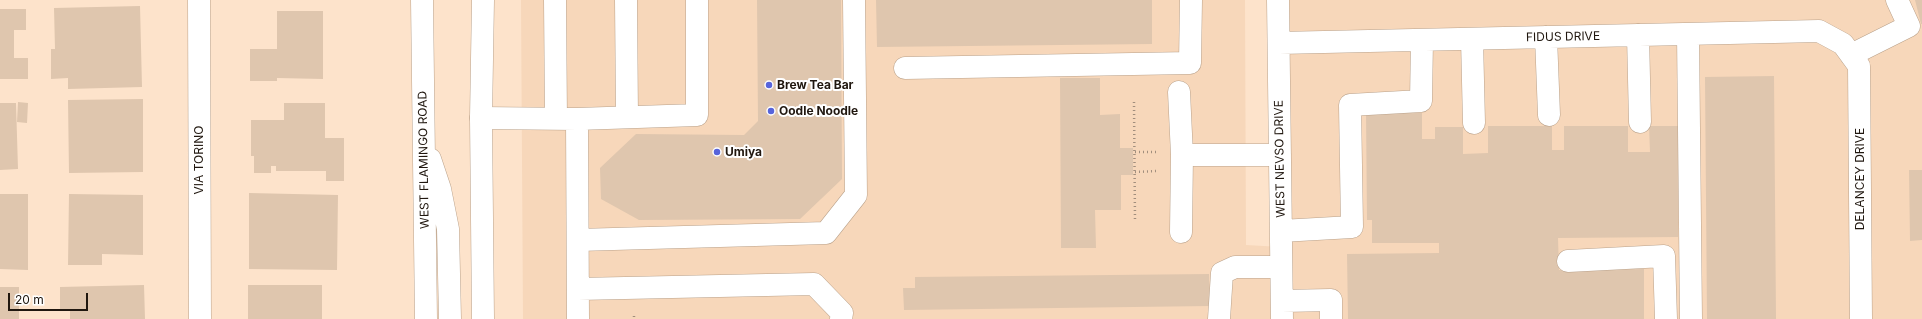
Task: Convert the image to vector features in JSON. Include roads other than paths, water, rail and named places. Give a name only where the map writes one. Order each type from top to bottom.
[{"type":"street","name":"VIA TORINO","points":[[199,0],[200,319]]},
{"type":"street","name":"WEST FLAMINGO ROAD","points":[[422,0],[426,319]]},
{"type":"street","points":[[483,0],[481,118],[483,319]]},
{"type":"street","points":[[555,0],[578,240],[578,319]]},
{"type":"street","points":[[626,0],[628,117]]},
{"type":"street","points":[[481,118],[566,119],[697,114],[697,0]]},
{"type":"street","points":[[578,240],[826,233],[856,195],[854,0]]},
{"type":"street","points":[[904,68],[1190,63],[1191,0]]},
{"type":"street","name":"WEST NEVSO DRIVE","points":[[1278,0],[1282,310]]},
{"type":"street","points":[[1847,50],[1909,26],[1897,0]]},
{"type":"street","name":"FIDUS DRIVE","points":[[1279,43],[1819,31],[1847,50]]},
{"type":"street","points":[[1688,34],[1691,319]]},
{"type":"street","points":[[1638,35],[1640,122]]},
{"type":"street","points":[[1546,37],[1549,114]]},
{"type":"street","points":[[1472,39],[1474,124]]},
{"type":"street","points":[[1281,231],[1352,227],[1350,105],[1421,101],[1422,40]]},
{"type":"street","name":"DELANCEY DRIVE","points":[[1847,50],[1859,66],[1861,319]]},
{"type":"street","points":[[1179,92],[1182,155],[1181,232]]},
{"type":"street","points":[[424,139],[440,189],[448,229],[450,319]]},
{"type":"street","points":[[1182,155],[1280,155]]},
{"type":"street","points":[[1568,261],[1664,256],[1666,319]]},
{"type":"street","points":[[1219,319],[1222,273],[1235,267],[1281,267]]},
{"type":"street","points":[[578,289],[814,284],[842,313],[841,319]]},
{"type":"street","points":[[1282,310],[1331,300],[1331,319]]},
{"type":"place","name":"Brew Tea Bar","points":[[769,85]]},
{"type":"place","name":"Oodle Noodle","points":[[771,111]]},
{"type":"place","name":"Umiya","points":[[717,152]]}]
